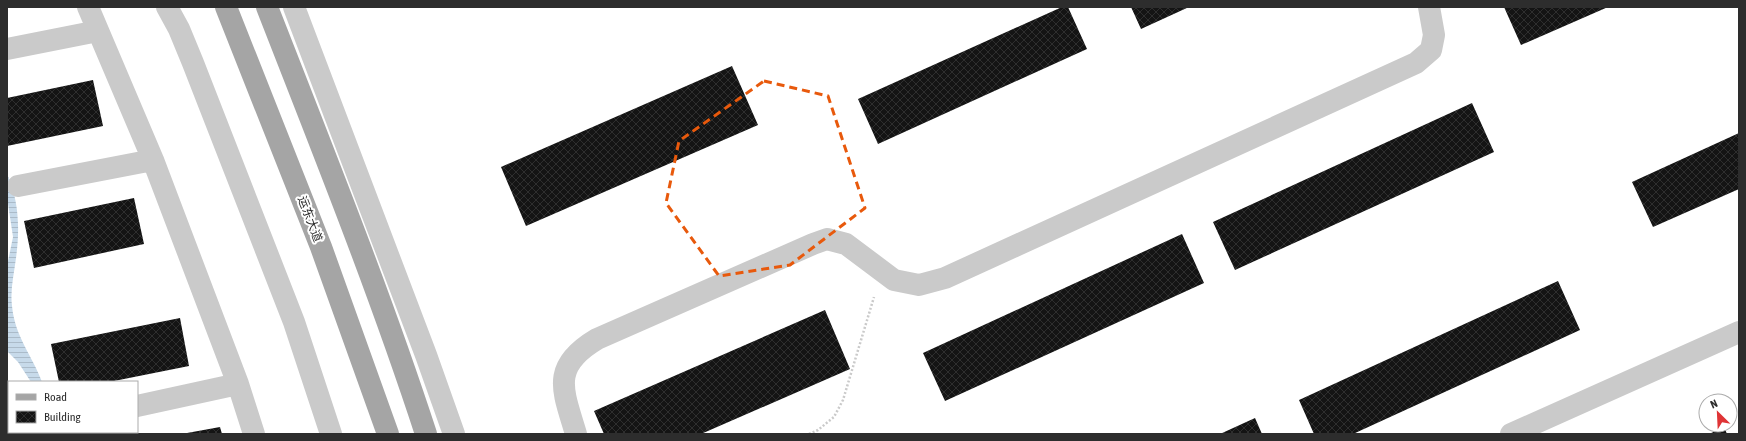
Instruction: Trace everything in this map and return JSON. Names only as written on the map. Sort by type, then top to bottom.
[{"type":"main road","name":"运东大道","points":[[226,7],[321,247],[388,434]]},
{"type":"main road","points":[[267,7],[349,216],[404,368],[426,434]]},
{"type":"lane","points":[[88,7],[154,160],[238,384],[254,434]]},
{"type":"lane","points":[[167,7],[179,29],[194,63],[294,322],[331,434]]},
{"type":"lane","points":[[294,7],[426,355],[454,434]]},
{"type":"lane","points":[[576,434],[567,401],[563,376],[572,358],[583,348],[597,339],[827,239],[846,244],[894,280],[919,286],[945,278],[1416,63],[1431,50],[1434,35],[1429,7]]},
{"type":"lane","points":[[7,49],[98,31]]},
{"type":"lane","points":[[18,186],[154,160]]},
{"type":"lane","points":[[1511,434],[1739,332]]},
{"type":"lane","points":[[138,406],[238,384]]},
{"type":"path","points":[[809,434],[818,430],[834,417],[843,400],[881,271]]},
{"type":"highlighted area","points":[[764,81],[828,96],[865,208],[790,265],[719,276],[666,203],[679,141]]},
{"type":"water","points":[[7,174],[14,194],[18,215],[18,236],[12,282],[12,306],[20,337],[42,381],[30,381],[18,362],[7,351],[7,266],[13,237],[7,197]]},
{"type":"building","points":[[1062,7],[1068,7],[1087,49],[878,144],[858,99]]},
{"type":"building","points":[[1131,7],[1189,7],[1141,29]]},
{"type":"building","points":[[1504,7],[1608,7],[1521,45]]},
{"type":"building","points":[[732,66],[758,125],[526,226],[501,167]]},
{"type":"building","points":[[93,80],[103,126],[7,146],[7,98]]},
{"type":"building","points":[[1472,103],[1494,152],[1235,270],[1213,222]]},
{"type":"building","points":[[1739,133],[1739,189],[1653,227],[1632,182]]},
{"type":"building","points":[[134,198],[144,244],[34,268],[24,221]]},
{"type":"building","points":[[1182,234],[1204,283],[945,401],[923,353]]},
{"type":"building","points":[[1558,281],[1580,330],[1353,434],[1314,434],[1299,400]]},
{"type":"building","points":[[825,310],[850,369],[701,434],[604,434],[594,411]]},
{"type":"building","points":[[180,318],[189,366],[114,381],[59,381],[51,344]]},
{"type":"building","points":[[1255,418],[1262,434],[1220,434]]},
{"type":"building","points":[[220,427],[222,434],[187,433]]},
{"type":"building","points":[[1727,433],[1727,434],[1709,434]]}]
